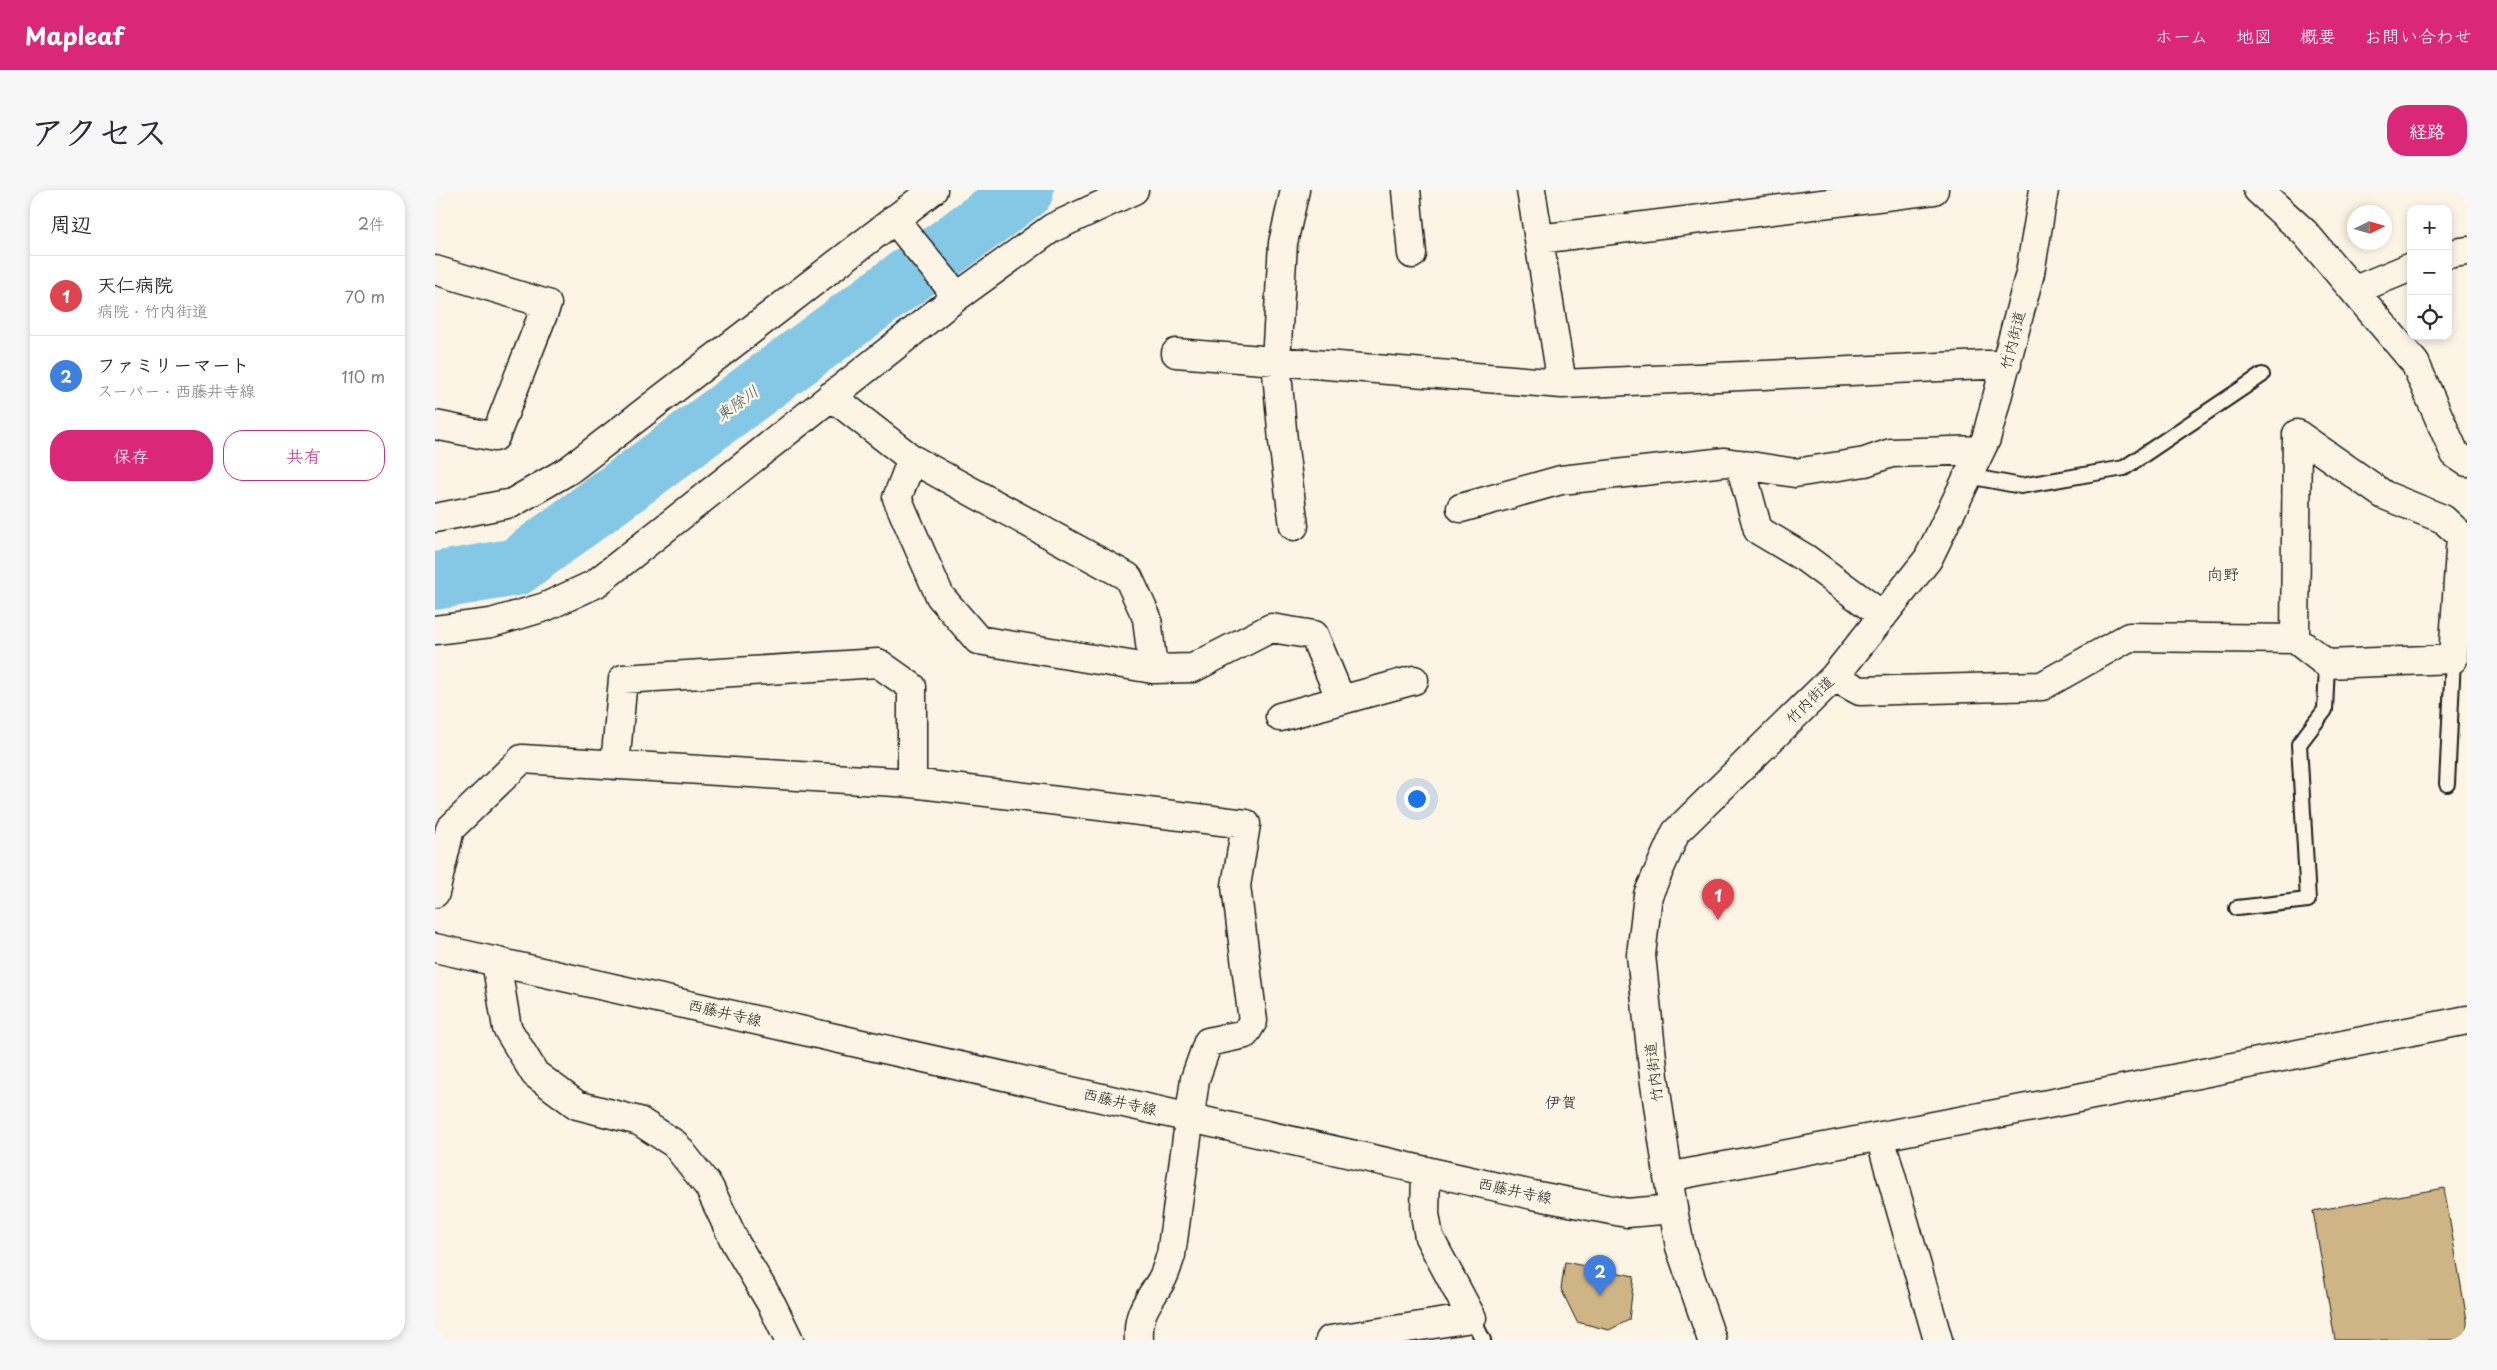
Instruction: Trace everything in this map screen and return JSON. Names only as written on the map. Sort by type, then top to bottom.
[{"type":"street","points":[[435,518],[451,517],[512,503],[569,470],[899,225],[933,190]]},
{"type":"street","points":[[435,630],[500,620],[545,607],[595,584],[831,396],[951,292],[1052,228],[1134,190]]},
{"type":"street","points":[[1294,526],[1283,441],[1276,362],[1283,243],[1295,190]]},
{"type":"street","points":[[1406,190],[1412,254]]},
{"type":"street","points":[[1531,190],[1562,384]]},
{"type":"street","points":[[1539,239],[1934,190]]},
{"type":"street","name":"竹内街道","points":[[1673,1209],[1653,1078],[1641,956],[1648,895],[1675,832],[1834,677],[1928,559],[1986,439],[2030,273],[2044,190]]},
{"type":"street","points":[[2258,190],[2305,233],[2415,363],[2455,454],[2467,462]]},
{"type":"street","points":[[899,225],[951,292]]},
{"type":"street","points":[[2452,254],[2467,252]]},
{"type":"street","points":[[2355,290],[2407,269]]},
{"type":"street","points":[[435,270],[547,304],[495,436],[435,425]]},
{"type":"street","points":[[1176,352],[1276,362],[1562,384],[2007,364]]},
{"type":"street","points":[[831,396],[912,459],[1128,578],[1147,618],[1153,668]]},
{"type":"street","points":[[1834,677],[1860,691],[2042,686],[2129,637],[2295,639],[2327,664],[2453,659],[2464,538],[2443,519],[2384,495],[2297,434],[2295,639]]},
{"type":"street","points":[[1461,508],[1561,480],[1725,462],[1795,473],[1865,462],[1891,453],[1980,450]]},
{"type":"street","points":[[912,459],[897,498],[940,596],[978,640],[1153,668],[1193,668],[1271,628],[1280,629],[1314,635],[1341,700]]},
{"type":"street","points":[[1740,464],[1758,530],[1805,558],[1883,616]]},
{"type":"street","points":[[615,764],[623,679],[878,663],[912,687],[912,783]]},
{"type":"street","points":[[1280,717],[1414,680]]},
{"type":"street","points":[[435,893],[450,829],[522,759],[912,783],[1246,824],[1236,886],[1253,1020],[1245,1034],[1209,1042],[1195,1079],[1171,1255],[1162,1280],[1146,1302],[1138,1326],[1139,1340]]},
{"type":"street","name":"西藤井寺線","points":[[435,948],[1426,1171],[1627,1213],[1673,1209]]},
{"type":"street","points":[[496,962],[507,1028],[535,1074],[577,1105],[639,1121],[675,1144],[709,1187],[736,1244],[772,1305],[789,1340]]},
{"type":"street","points":[[1668,1178],[2467,1020]]},
{"type":"street","points":[[1881,1137],[1938,1340]]},
{"type":"street","points":[[1330,1340],[1478,1329],[1429,1238],[1425,1214],[1426,1171]]},
{"type":"street","points":[[1673,1209],[1680,1247],[1712,1340]]},
{"type":"lane","points":[[1968,476],[2021,486],[2124,468],[2262,375]]},
{"type":"lane","points":[[2447,784],[2453,659]]},
{"type":"lane","points":[[2237,908],[2307,900],[2299,744],[2325,710],[2327,664]]},
{"type":"building","points":[[2444,1188],[2467,1320],[2467,1340],[2335,1340],[2313,1211]]},
{"type":"building","points":[[1565,1262],[1634,1276],[1629,1320],[1609,1330],[1577,1322],[1561,1289]]},
{"type":"waterway","name":"東除川","points":[[435,581],[516,567],[1025,190]]},
{"type":"place","name":"天仁病院","points":[[1718,920]]},
{"type":"place","name":"ファミリーマート","points":[[1600,1296]]},
{"type":"district","name":"向野","points":[[2223,574]]},
{"type":"district","name":"伊賀","points":[[1561,1102]]}]
